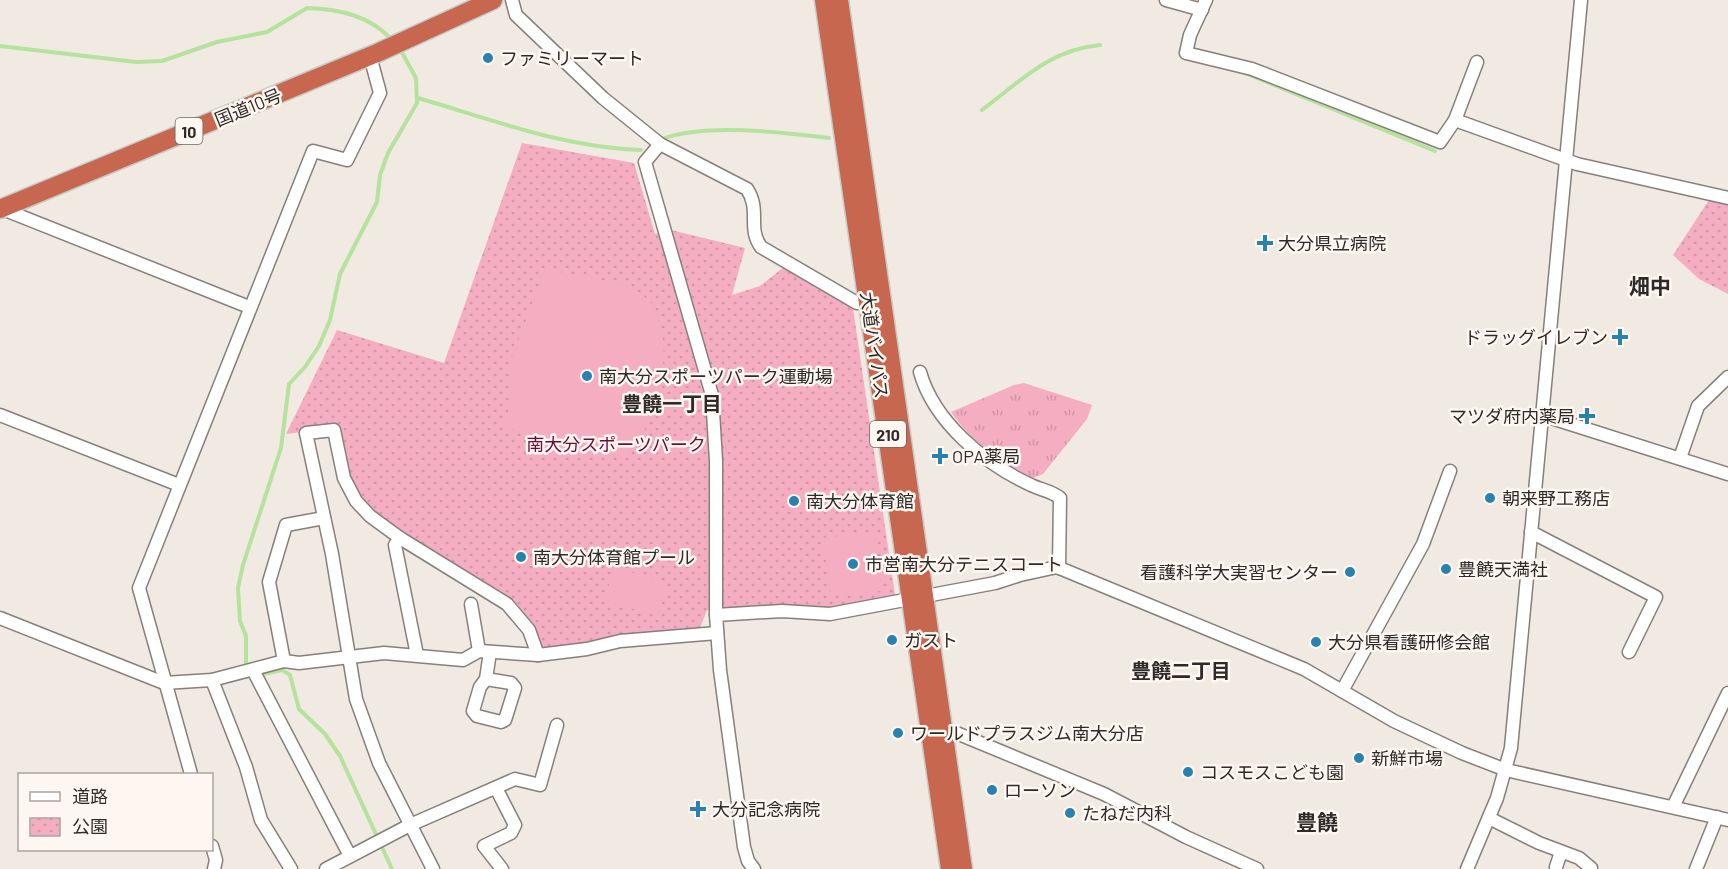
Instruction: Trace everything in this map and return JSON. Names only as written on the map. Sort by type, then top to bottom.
[{"type":"highway","name":"国道10号","points":[[1,208],[374,55],[493,0]]},
{"type":"highway","name":"大道バイパス","points":[[824,0],[868,302],[918,596]]},
{"type":"highway","name":"大道バイパス","points":[[839,0],[918,596],[938,734],[963,869]]},
{"type":"highway","name":"大道バイパス","points":[[938,734],[950,869]]},
{"type":"street","points":[[512,0],[516,15],[603,98],[660,144],[747,189],[755,200],[754,237],[760,247],[857,303],[868,302]]},
{"type":"street","points":[[1166,0],[1204,5],[1190,35],[1186,53],[1252,69],[1440,142],[1455,120],[1477,62]]},
{"type":"street","points":[[1470,868],[1506,770],[1511,748],[1581,0]]},
{"type":"street","points":[[191,773],[139,588],[313,151],[347,160],[372,115],[380,93],[374,55]]},
{"type":"street","points":[[1455,120],[1566,160],[1615,174],[1728,198]]},
{"type":"street","points":[[660,144],[645,162],[712,395],[716,461],[717,633],[744,847],[748,861],[754,869]]},
{"type":"street","points":[[1,208],[249,307]]},
{"type":"street","points":[[920,372],[928,393],[973,449],[1031,486],[1060,498],[1059,568]]},
{"type":"street","points":[[1680,458],[1698,406],[1728,377]]},
{"type":"street","points":[[0,415],[179,485]]},
{"type":"street","points":[[1542,415],[1728,474]]},
{"type":"street","points":[[433,869],[379,764],[361,717],[306,433],[334,430],[344,478],[356,501],[370,516],[400,538],[507,604],[529,630],[538,655]]},
{"type":"street","points":[[1342,691],[1423,544],[1450,471]]},
{"type":"street","points":[[285,661],[269,582],[285,525],[324,518]]},
{"type":"street","points":[[1531,532],[1656,597],[1629,652]]},
{"type":"street","points":[[400,538],[395,545],[417,655]]},
{"type":"street","points":[[716,615],[782,611],[830,614],[994,583],[1039,570],[1059,568],[1276,657],[1437,742],[1506,770],[1723,819],[1696,869]]},
{"type":"street","points":[[471,604],[485,652],[486,679]]},
{"type":"street","points":[[0,618],[164,683],[212,680],[285,661],[298,663],[384,653],[463,660],[485,652],[538,655],[587,649],[620,641],[717,633]]},
{"type":"street","points":[[253,670],[350,856]]},
{"type":"street","points":[[212,680],[246,767],[261,820],[291,869]]},
{"type":"street","points":[[1673,807],[1728,693]]},
{"type":"street","points":[[326,869],[411,825],[515,779],[540,785],[557,724]]},
{"type":"street","points":[[938,734],[954,732],[1104,794],[1186,837],[1257,869]]},
{"type":"street","points":[[496,788],[515,825],[511,833],[484,846],[502,869]]},
{"type":"street","points":[[1489,818],[1561,852],[1579,858],[1591,868]]},
{"type":"street","points":[[213,850],[216,860],[214,869]]},
{"type":"street","points":[[1556,867],[1561,852]]},
{"type":"green space","name":"南大分スポーツパーク","points":[[522,143],[634,163],[655,234],[671,230],[745,248],[732,295],[760,286],[784,267],[853,308],[895,595],[830,609],[782,605],[707,610],[700,628],[615,636],[579,645],[543,649],[534,628],[372,513],[352,484],[344,463],[336,428],[286,434],[337,330],[444,363]]},
{"type":"green space","points":[[1709,200],[1728,203],[1728,294],[1699,279],[1673,255]]},
{"type":"green space","name":"南大分スポーツパーク運動場","points":[[545,269],[631,286],[654,305],[664,344],[662,392],[642,436],[625,456],[587,457],[505,427],[509,406],[511,360]]},
{"type":"green space","points":[[1024,383],[1092,405],[1087,419],[1043,474],[1033,478],[987,450],[968,433],[951,412],[1014,385]]},
{"type":"green space","name":"市営南大分テニスコート","points":[[874,532],[882,591],[831,595],[822,538]]},
{"type":"green space","points":[[614,567],[668,583],[658,616],[604,601]]},
{"type":"waterway","points":[[0,46],[136,62],[162,61],[217,42],[267,32],[307,8],[354,15],[375,25],[393,41]]},
{"type":"waterway","points":[[982,110],[1023,78],[1051,60],[1082,48],[1100,45]]},
{"type":"waterway","points":[[246,667],[246,636],[240,621],[238,588],[243,565],[281,448],[289,384],[305,367],[319,346],[330,320],[340,274],[377,202],[380,175],[388,153],[417,103],[416,78],[400,49]]},
{"type":"waterway","points":[[1245,73],[1435,151]]},
{"type":"waterway","points":[[418,98],[556,138],[584,144],[641,150]]},
{"type":"waterway","points":[[662,139],[680,134],[721,130],[767,131],[829,138]]},
{"type":"waterway","points":[[258,672],[263,674],[282,670],[290,675],[299,709],[325,734],[340,756],[392,869]]},
{"type":"place","name":"ファミリーマート","points":[[488,58]]},
{"type":"place","name":"大分県立病院","points":[[1265,243]]},
{"type":"place","name":"ドラッグイレブン","points":[[1620,337]]},
{"type":"place","name":"南大分スポーツパーク運動場","points":[[587,376]]},
{"type":"place","name":"マツダ府内薬局","points":[[1587,416]]},
{"type":"place","name":"OPA薬局","points":[[940,456]]},
{"type":"place","name":"朝来野工務店","points":[[1490,498]]},
{"type":"place","name":"南大分体育館","points":[[794,501]]},
{"type":"place","name":"南大分体育館プール","points":[[521,557]]},
{"type":"place","name":"市営南大分テニスコート","points":[[853,564]]},
{"type":"place","name":"豊饒天満社","points":[[1446,569]]},
{"type":"place","name":"看護科学大実習センター","points":[[1350,572]]},
{"type":"place","name":"ガスト","points":[[892,640]]},
{"type":"place","name":"大分県看護研修会館","points":[[1316,642]]},
{"type":"place","name":"ワールドプラスジム南大分店","points":[[898,733]]},
{"type":"place","name":"新鮮市場","points":[[1359,758]]},
{"type":"place","name":"コスモスこども園","points":[[1188,772]]},
{"type":"place","name":"ローソン","points":[[992,790]]},
{"type":"place","name":"大分記念病院","points":[[698,809]]},
{"type":"place","name":"たねだ内科","points":[[1070,813]]},
{"type":"district","name":"畑中","points":[[1650,285]]},
{"type":"district","name":"豊饒一丁目","points":[[672,403]]},
{"type":"district","name":"豊饒二丁目","points":[[1181,670]]},
{"type":"district","name":"豊饒","points":[[1317,821]]}]
